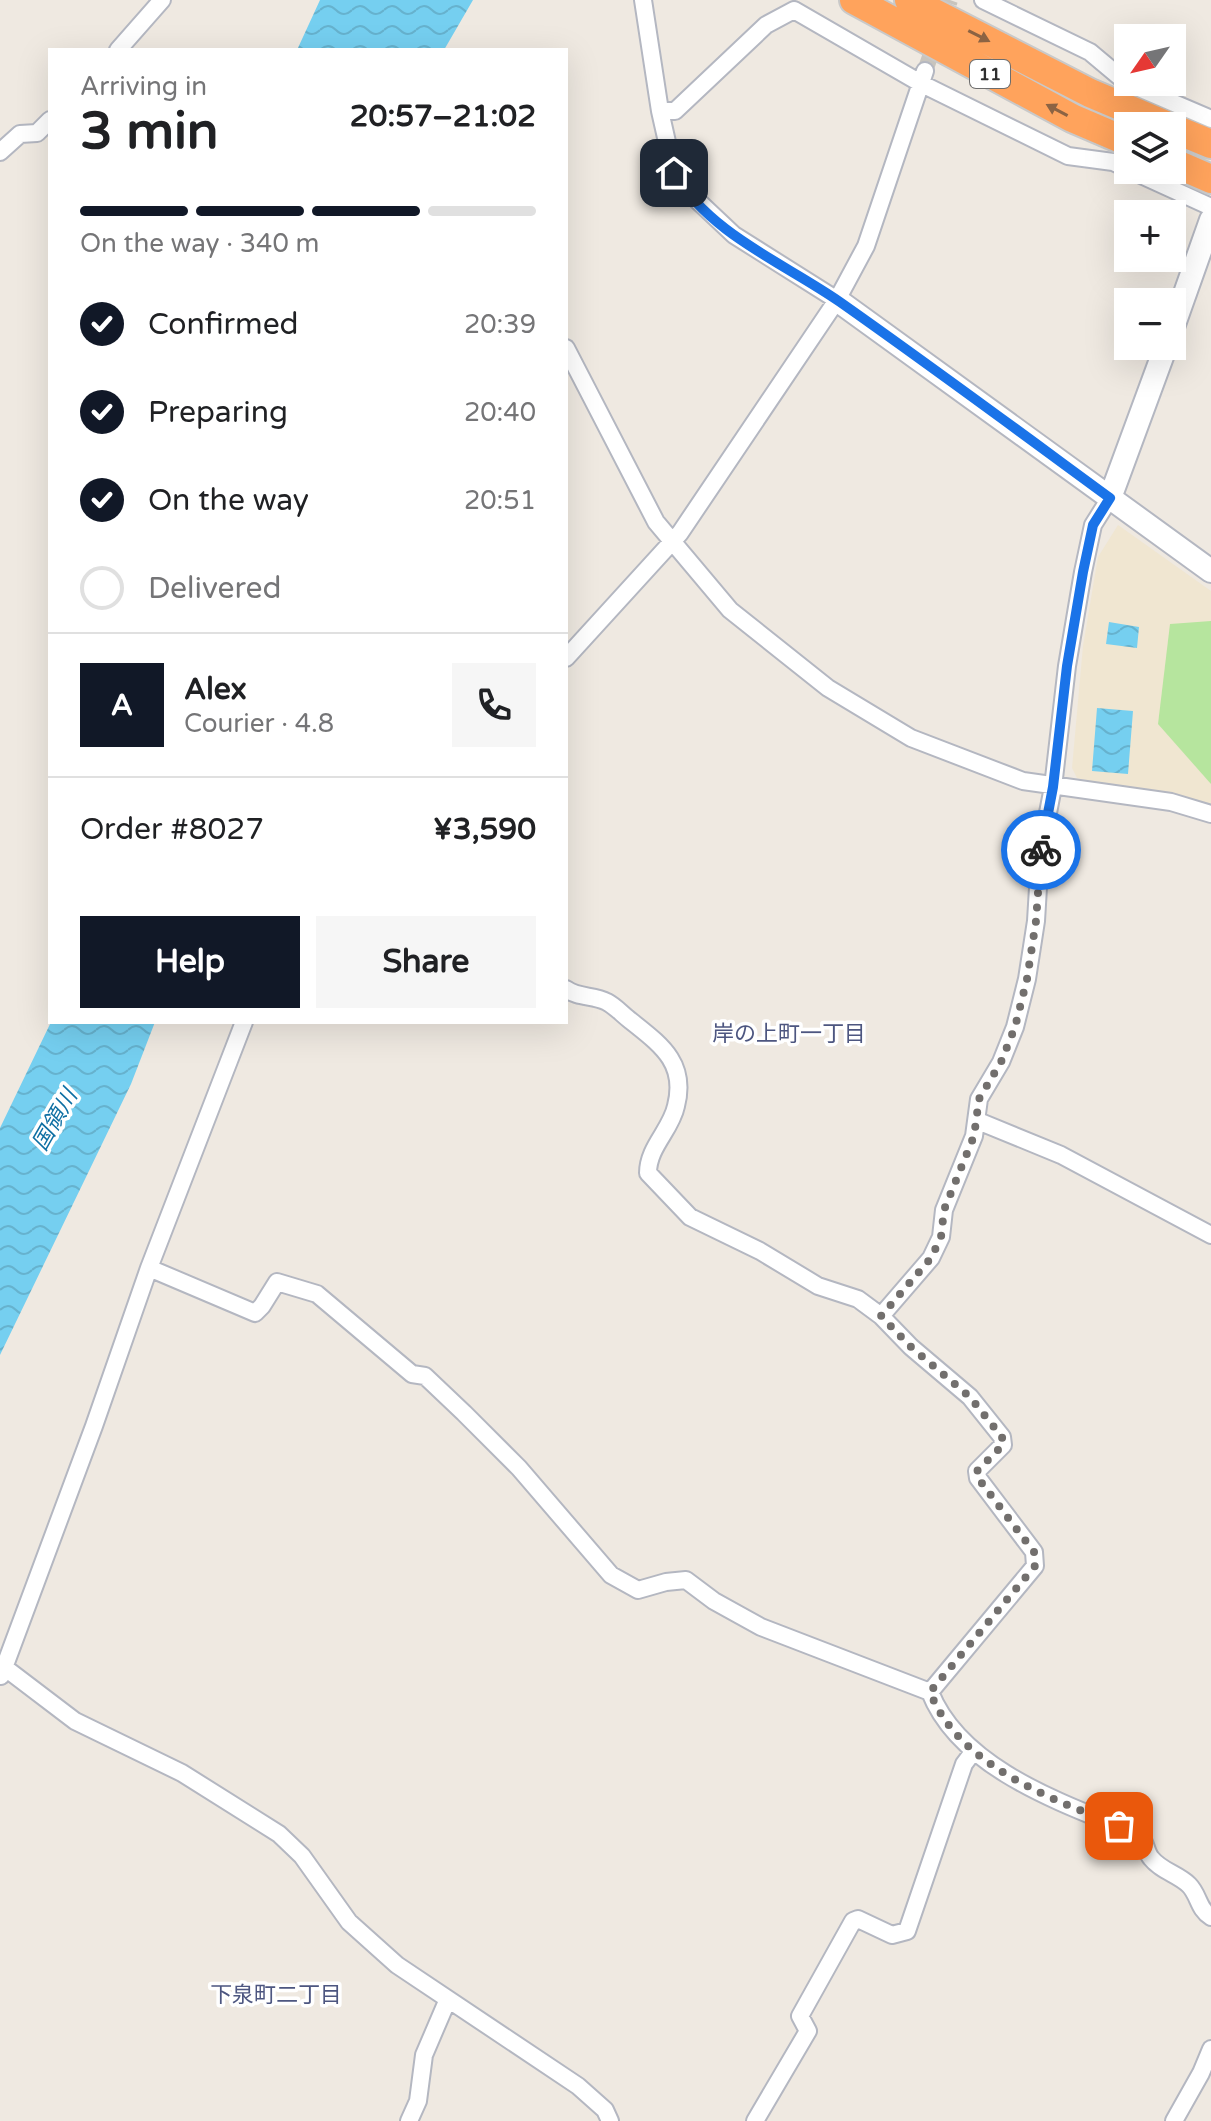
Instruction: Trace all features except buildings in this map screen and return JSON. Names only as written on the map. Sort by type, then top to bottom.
[{"type":"highway","name":"11","points":[[854,0],[1072,118],[1114,136]]},
{"type":"highway","name":"11","points":[[909,0],[1090,93],[1135,112]]},
{"type":"highway","name":"11","points":[[1186,134],[1211,144]]},
{"type":"highway","points":[[1186,168],[1211,179]]},
{"type":"main road","points":[[1186,291],[1211,220]]},
{"type":"main road","points":[[837,300],[1211,571]]},
{"type":"main road","points":[[1110,498],[1161,360]]},
{"type":"street","points":[[120,48],[162,0]]},
{"type":"street","points":[[643,0],[660,111],[674,173],[693,199],[734,235],[837,300]]},
{"type":"street","points":[[983,0],[1090,52],[1127,83],[1211,119]]},
{"type":"street","points":[[660,111],[675,111],[766,25],[794,10],[1068,156],[1114,162]]},
{"type":"street","points":[[568,656],[672,542],[837,300],[866,246],[924,78]]},
{"type":"street","points":[[0,152],[20,134],[37,133],[48,122]]},
{"type":"street","points":[[1160,184],[1211,207]]},
{"type":"street","points":[[568,352],[656,522],[730,610],[828,688],[911,738],[1023,781],[1171,802],[1211,814]]},
{"type":"street","points":[[881,1316],[931,1258],[941,1237],[944,1210],[974,1136],[979,1099],[1001,1062],[1015,1027],[1027,979],[1036,921],[1040,854],[1053,787],[1067,666],[1083,572],[1093,525],[1110,498]]},
{"type":"street","points":[[568,990],[606,1001],[673,1059],[680,1085],[676,1110],[648,1160],[648,1173],[668,1195],[690,1217],[760,1251],[818,1286],[858,1299],[970,1397],[1002,1437],[1003,1445],[977,1471],[978,1478],[1034,1552],[1035,1566],[930,1692]]},
{"type":"street","points":[[243,1024],[149,1268],[2,1672],[75,1721],[182,1773],[279,1834],[302,1856],[349,1922],[397,1965],[578,2086],[605,2110],[610,2121]]},
{"type":"street","points":[[978,1121],[1061,1155],[1211,1235]]},
{"type":"street","points":[[149,1268],[255,1313],[277,1282],[317,1294],[412,1374],[425,1376],[464,1413],[519,1468],[611,1575],[638,1590],[686,1580],[714,1601],[761,1627],[930,1692],[938,1712],[973,1752],[1034,1790],[1140,1835],[1148,1855],[1160,1867],[1190,1885],[1204,1913],[1211,1917]]},
{"type":"street","points":[[755,2121],[808,2031],[800,2016],[853,1921],[858,1919],[892,1935],[907,1931],[964,1764],[973,1752]]},
{"type":"street","points":[[409,2121],[418,2101],[424,2055],[448,1999]]},
{"type":"street","points":[[1174,2121],[1211,2049]]},
{"type":"shaded area","points":[[1118,525],[1211,591],[1211,808],[1077,778],[1072,768],[1083,646],[1098,557]]},
{"type":"green space","points":[[1211,621],[1211,784],[1158,724],[1170,624]]},
{"type":"water","points":[[320,0],[473,0],[445,48],[298,48]]},
{"type":"water","points":[[1109,622],[1139,627],[1137,648],[1106,644]]},
{"type":"water","points":[[1097,708],[1133,711],[1128,774],[1092,771]]},
{"type":"water","name":"国領川","points":[[50,1024],[154,1024],[131,1084],[0,1355],[0,1128]]},
{"type":"tunnel","points":[[925,71],[950,0]]},
{"type":"way so far","points":[[1041,850],[1036,921],[1027,979],[1015,1027],[1001,1062],[979,1099],[974,1136],[944,1210],[941,1237],[931,1258],[881,1316],[911,1347],[970,1397],[1002,1437],[1003,1445],[977,1471],[978,1478],[1034,1552],[1035,1566],[930,1692],[938,1712],[973,1752],[1034,1790],[1119,1826]]},
{"type":"district","name":"岸の上町一丁目","points":[[789,1034]]},
{"type":"district","name":"下泉町二丁目","points":[[276,1995]]},
{"type":"route","points":[[674,173],[693,199],[734,235],[837,300],[1110,498],[1093,525],[1083,572],[1067,666],[1053,787],[1041,850]]}]
